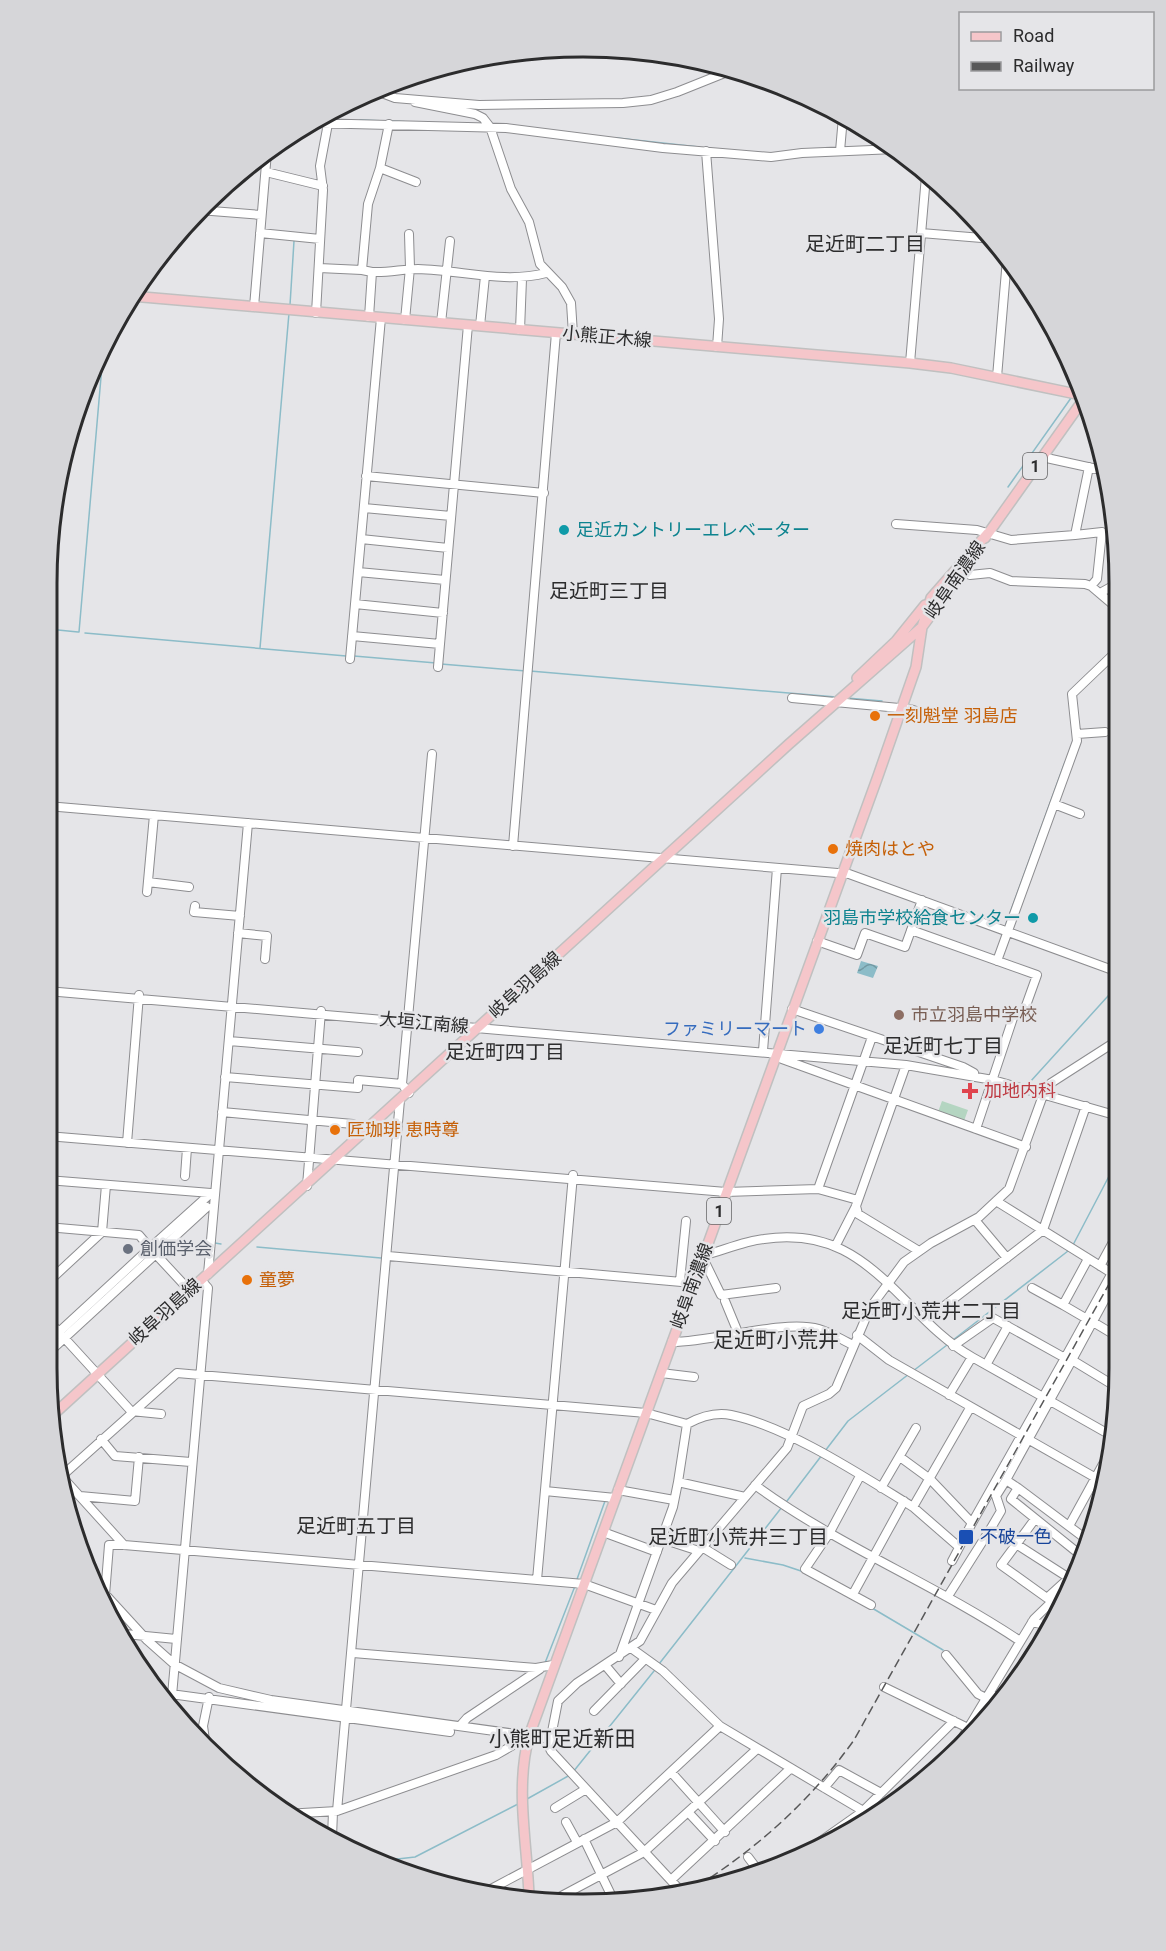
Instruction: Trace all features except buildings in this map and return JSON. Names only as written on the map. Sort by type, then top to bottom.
[{"type":"main road","name":"小熊正木線","points":[[142,297],[910,363],[951,368],[1073,393]]},
{"type":"main road","name":"岐阜南濃線","points":[[922,627],[1078,407]]},
{"type":"main road","name":"岐阜南濃線","points":[[528,1870],[521,1772],[549,1666],[584,1584],[902,708],[916,667],[922,627],[931,598],[988,533]]},
{"type":"main road","name":"岐阜羽島線","points":[[836,702],[843,691],[896,641],[931,598]]},
{"type":"main road","name":"岐阜羽島線","points":[[59,1409],[307,1186],[836,702],[893,655],[922,627]]},
{"type":"main road","name":"1","points":[[528,1870],[529,1891]]},
{"type":"street","points":[[387,95],[395,98],[479,105],[623,103],[651,100],[719,75]]},
{"type":"street","points":[[413,98],[417,102],[475,114],[483,118],[490,127],[511,189],[529,222],[536,254],[546,273],[562,287],[571,303],[573,334]]},
{"type":"street","points":[[334,119],[390,124],[490,127],[771,157],[878,148]]},
{"type":"street","points":[[316,313],[323,186],[320,166],[328,123]]},
{"type":"street","points":[[362,270],[368,204],[380,168],[390,124]]},
{"type":"street","points":[[840,151],[842,125]]},
{"type":"street","points":[[706,151],[719,319],[717,347]]},
{"type":"street","points":[[254,307],[266,164]]},
{"type":"street","points":[[380,168],[416,183]]},
{"type":"street","points":[[266,172],[323,186]]},
{"type":"street","points":[[910,363],[925,184]]},
{"type":"street","points":[[211,211],[261,215]]},
{"type":"street","points":[[260,233],[320,239]]},
{"type":"street","points":[[921,233],[979,238]]},
{"type":"street","points":[[405,320],[409,234]]},
{"type":"street","points":[[441,323],[450,241]]},
{"type":"street","points":[[319,268],[372,272],[446,272],[522,279],[546,273]]},
{"type":"street","points":[[997,377],[1006,271]]},
{"type":"street","points":[[369,317],[372,272]]},
{"type":"street","points":[[480,326],[485,276]]},
{"type":"street","points":[[520,330],[522,279]]},
{"type":"street","points":[[350,659],[381,318]]},
{"type":"street","points":[[438,667],[468,325]]},
{"type":"street","points":[[513,846],[556,333]]},
{"type":"street","points":[[1042,457],[1096,469]]},
{"type":"street","points":[[1075,535],[1089,467]]},
{"type":"street","points":[[366,476],[544,493]]},
{"type":"street","points":[[364,508],[451,516]]},
{"type":"street","points":[[896,524],[988,533],[1011,540],[1102,532],[1097,579],[1091,586]]},
{"type":"street","points":[[361,539],[448,548]]},
{"type":"street","points":[[358,572],[445,580]]},
{"type":"street","points":[[963,572],[970,575],[990,573],[1011,581],[1074,583],[1091,586],[1109,601]]},
{"type":"street","points":[[1100,593],[1109,588]]},
{"type":"street","points":[[355,604],[443,613]]},
{"type":"street","points":[[352,636],[440,644]]},
{"type":"street","points":[[997,961],[1077,741],[1072,694],[1109,659]]},
{"type":"street","points":[[792,698],[902,708],[941,719]]},
{"type":"street","points":[[1077,734],[1105,732]]},
{"type":"street","points":[[409,1093],[402,1084],[432,754]]},
{"type":"street","points":[[1054,804],[1080,814]]},
{"type":"street","points":[[57,807],[849,874],[1109,969]]},
{"type":"street","points":[[147,892],[154,815]]},
{"type":"street","points":[[172,1695],[208,1288],[205,1277],[219,1150],[248,823]]},
{"type":"street","points":[[763,1051],[777,868]]},
{"type":"street","points":[[148,882],[189,887]]},
{"type":"street","points":[[817,941],[857,955],[865,933],[905,947],[922,900]]},
{"type":"street","points":[[195,906],[194,912],[240,916]]},
{"type":"street","points":[[911,930],[1037,975],[1023,1014],[1015,1012],[976,1129]]},
{"type":"street","points":[[238,933],[267,936],[265,959]]},
{"type":"street","name":"大垣江南線","points":[[57,992],[138,996],[408,1019],[478,1028],[584,1035],[906,1065],[981,1077],[1109,1113]]},
{"type":"street","points":[[128,1143],[138,996]]},
{"type":"street","points":[[792,1009],[963,1067],[981,1077]]},
{"type":"street","points":[[307,1186],[320,1012]]},
{"type":"street","points":[[818,1189],[872,1037]]},
{"type":"street","points":[[228,1041],[358,1052]]},
{"type":"street","points":[[676,1885],[551,1751],[549,1747],[558,1701],[577,1683],[619,1657],[644,1635],[672,1583],[787,1448],[803,1406],[829,1394],[836,1388],[870,1308],[890,1284],[904,1262],[919,1251],[975,1220],[1009,1189],[1044,1093],[1058,1076],[1109,1045]]},
{"type":"street","points":[[778,1052],[782,1059],[1026,1147]]},
{"type":"street","points":[[836,1245],[857,1203],[906,1065]]},
{"type":"street","points":[[225,1077],[358,1089],[358,1080],[402,1084]]},
{"type":"street","points":[[333,1831],[353,1653],[397,1163],[400,1100]]},
{"type":"street","points":[[926,1320],[1042,1230],[1086,1106]]},
{"type":"street","points":[[222,1112],[353,1124]]},
{"type":"street","points":[[57,1137],[397,1163],[726,1192],[818,1189],[857,1203]]},
{"type":"street","points":[[185,1176],[187,1148]]},
{"type":"street","points":[[537,1580],[572,1178]]},
{"type":"street","points":[[57,1181],[213,1191]]},
{"type":"street","points":[[57,1275],[102,1232],[105,1185]]},
{"type":"street","points":[[57,1341],[213,1191]]},
{"type":"street","points":[[996,1201],[1109,1271]]},
{"type":"street","points":[[857,1203],[858,1214],[919,1251]]},
{"type":"street","points":[[153,1251],[207,1207]]},
{"type":"street","points":[[975,1220],[1007,1258]]},
{"type":"street","points":[[680,1281],[686,1221]]},
{"type":"street","points":[[57,1228],[139,1235],[189,1290]]},
{"type":"street","points":[[776,1288],[721,1295],[702,1256],[763,1239],[806,1238],[836,1245],[868,1263],[953,1346],[1042,1397]]},
{"type":"street","points":[[1100,1266],[1109,1250]]},
{"type":"street","points":[[388,1256],[693,1282]]},
{"type":"street","points":[[1062,1305],[1088,1259]]},
{"type":"street","points":[[952,1561],[1109,1287]]},
{"type":"street","points":[[1032,1288],[1109,1332]]},
{"type":"street","points":[[725,1301],[739,1335]]},
{"type":"street","points":[[953,1346],[993,1318],[1109,1382]]},
{"type":"street","points":[[986,1365],[1008,1326]]},
{"type":"street","points":[[672,1342],[697,1342],[788,1327],[819,1329],[853,1345]]},
{"type":"street","points":[[57,1330],[131,1411],[161,1414]]},
{"type":"street","points":[[57,1338],[62,1335]]},
{"type":"street","points":[[857,1335],[889,1360],[1097,1479]]},
{"type":"street","points":[[949,1395],[972,1356]]},
{"type":"street","points":[[948,1596],[1001,1511],[996,1496],[1006,1480],[1042,1397],[1069,1359]]},
{"type":"street","points":[[67,1471],[131,1411],[177,1372],[646,1413],[687,1424],[702,1416],[730,1414],[791,1436],[904,1501],[914,1507],[959,1547]]},
{"type":"street","points":[[661,1373],[694,1377]]},
{"type":"street","points":[[1052,1402],[1105,1432]]},
{"type":"street","points":[[914,1507],[970,1408]]},
{"type":"street","points":[[619,1657],[674,1500],[687,1424]]},
{"type":"street","points":[[881,1488],[916,1428]]},
{"type":"street","points":[[101,1439],[115,1456],[192,1462]]},
{"type":"street","points":[[900,1457],[930,1479],[972,1523]]},
{"type":"street","points":[[80,1496],[135,1501],[139,1458]]},
{"type":"street","points":[[860,1476],[830,1532],[805,1569],[871,1605]]},
{"type":"street","points":[[1006,1480],[1081,1535]]},
{"type":"street","points":[[678,1482],[746,1497]]},
{"type":"street","points":[[755,1485],[780,1503],[948,1596],[1020,1641]]},
{"type":"street","points":[[1069,1526],[1096,1485]]},
{"type":"street","points":[[71,1486],[124,1545]]},
{"type":"street","points":[[1018,1488],[1011,1499],[1076,1551]]},
{"type":"street","points":[[545,1491],[617,1494],[674,1500]]},
{"type":"street","points":[[853,1594],[904,1501]]},
{"type":"street","points":[[1035,1519],[1001,1564],[1047,1598],[1062,1584]]},
{"type":"street","points":[[991,1528],[1066,1576]]},
{"type":"street","points":[[603,1532],[657,1552]]},
{"type":"street","points":[[662,1539],[700,1549],[731,1565]]},
{"type":"street","points":[[106,1590],[109,1545],[124,1545],[584,1584],[656,1610]]},
{"type":"street","points":[[973,1720],[1032,1622],[1057,1597]]},
{"type":"street","points":[[113,1604],[174,1664],[201,1680],[243,1695],[450,1732]]},
{"type":"street","points":[[1032,1622],[1042,1624]]},
{"type":"street","points":[[129,1634],[176,1639]]},
{"type":"street","points":[[631,1648],[663,1671],[720,1726],[866,1811]]},
{"type":"street","points":[[353,1653],[536,1668],[549,1666]]},
{"type":"street","points":[[946,1655],[978,1694],[992,1698]]},
{"type":"street","points":[[594,1711],[645,1659]]},
{"type":"street","points":[[605,1665],[621,1684]]},
{"type":"street","points":[[460,1726],[467,1718],[549,1666]]},
{"type":"street","points":[[884,1687],[954,1721],[964,1730]]},
{"type":"street","points":[[169,1691],[209,1699],[460,1726],[552,1739]]},
{"type":"street","points":[[204,1733],[203,1726],[209,1699]]},
{"type":"street","points":[[870,1809],[881,1793],[954,1721]]},
{"type":"street","points":[[496,1886],[617,1822],[720,1726]]},
{"type":"street","points":[[303,1813],[335,1811],[496,1755],[529,1736]]},
{"type":"street","points":[[567,1894],[644,1852],[757,1749]]},
{"type":"street","points":[[671,1880],[791,1768]]},
{"type":"street","points":[[824,1788],[839,1770],[881,1793]]},
{"type":"street","points":[[671,1772],[725,1832]]},
{"type":"street","points":[[555,1808],[586,1789]]},
{"type":"street","points":[[688,1812],[715,1841]]},
{"type":"street","points":[[566,1821],[580,1840],[610,1893]]},
{"type":"street","points":[[748,1857],[754,1865]]},
{"type":"green space","points":[[942,1101],[968,1110],[964,1121],[938,1112]]},
{"type":"water","points":[[861,961],[878,966],[873,978],[857,973]]},
{"type":"waterway","points":[[360,120],[439,123]]},
{"type":"waterway","points":[[617,138],[699,147]]},
{"type":"waterway","points":[[290,305],[294,241]]},
{"type":"waterway","points":[[260,648],[289,313]]},
{"type":"waterway","points":[[79,632],[101,372]]},
{"type":"waterway","points":[[1008,487],[1071,398],[1068,397]]},
{"type":"waterway","points":[[57,630],[78,632]]},
{"type":"waterway","points":[[85,633],[346,656]]},
{"type":"waterway","points":[[354,656],[436,663]]},
{"type":"waterway","points":[[441,664],[526,671]]},
{"type":"waterway","points":[[530,671],[836,697]]},
{"type":"waterway","points":[[847,698],[882,701]]},
{"type":"waterway","points":[[1005,927],[1065,762]]},
{"type":"waterway","points":[[1030,1082],[1109,995]]},
{"type":"waterway","points":[[1073,1245],[1109,1176]]},
{"type":"waterway","points":[[155,1248],[176,1229]]},
{"type":"waterway","points":[[215,1243],[221,1244]]},
{"type":"waterway","points":[[257,1247],[381,1258]]},
{"type":"waterway","points":[[953,1340],[1068,1251]]},
{"type":"waterway","points":[[63,1334],[150,1254]]},
{"type":"waterway","points":[[913,1371],[947,1345]]},
{"type":"waterway","points":[[825,1451],[848,1421],[909,1374]]},
{"type":"waterway","points":[[787,1501],[822,1455]]},
{"type":"waterway","points":[[576,1582],[605,1501]]},
{"type":"waterway","points":[[659,1664],[782,1507]]},
{"type":"waterway","points":[[745,1558],[783,1565],[804,1572]]},
{"type":"waterway","points":[[545,1663],[575,1586]]},
{"type":"waterway","points":[[872,1608],[943,1650]]},
{"type":"waterway","points":[[951,1656],[958,1663]]},
{"type":"waterway","points":[[573,1772],[654,1671]]},
{"type":"waterway","points":[[527,1799],[570,1775]]},
{"type":"waterway","points":[[396,1859],[415,1857],[520,1803]]},
{"type":"railway","points":[[708,1879],[764,1838],[803,1802],[854,1740],[1109,1284]]},
{"type":"place","name":"足近カントリーエレベーター","points":[[564,530]]},
{"type":"place","name":"一刻魁堂 羽島店","points":[[875,716]]},
{"type":"place","name":"焼肉はとや","points":[[833,849]]},
{"type":"place","name":"羽島市学校給食センター","points":[[1033,918]]},
{"type":"place","name":"市立羽島中学校","points":[[899,1015]]},
{"type":"place","name":"ファミリーマート","points":[[819,1029]]},
{"type":"place","name":"加地内科","points":[[970,1091]]},
{"type":"place","name":"匠珈琲 恵時尊","points":[[335,1130]]},
{"type":"place","name":"創価学会","points":[[128,1249]]},
{"type":"place","name":"童夢","points":[[247,1280]]},
{"type":"place","name":"不破一色","points":[[966,1537]]},
{"type":"district","name":"足近町二丁目","points":[[865,244]]},
{"type":"district","name":"足近町三丁目","points":[[609,591]]},
{"type":"district","name":"足近町七丁目","points":[[943,1046]]},
{"type":"district","name":"足近町四丁目","points":[[505,1052]]},
{"type":"district","name":"足近町小荒井二丁目","points":[[931,1311]]},
{"type":"district","name":"足近町小荒井","points":[[776,1340]]},
{"type":"district","name":"足近町五丁目","points":[[356,1526]]},
{"type":"district","name":"足近町小荒井三丁目","points":[[738,1537]]},
{"type":"district","name":"小熊町足近新田","points":[[562,1739]]}]
